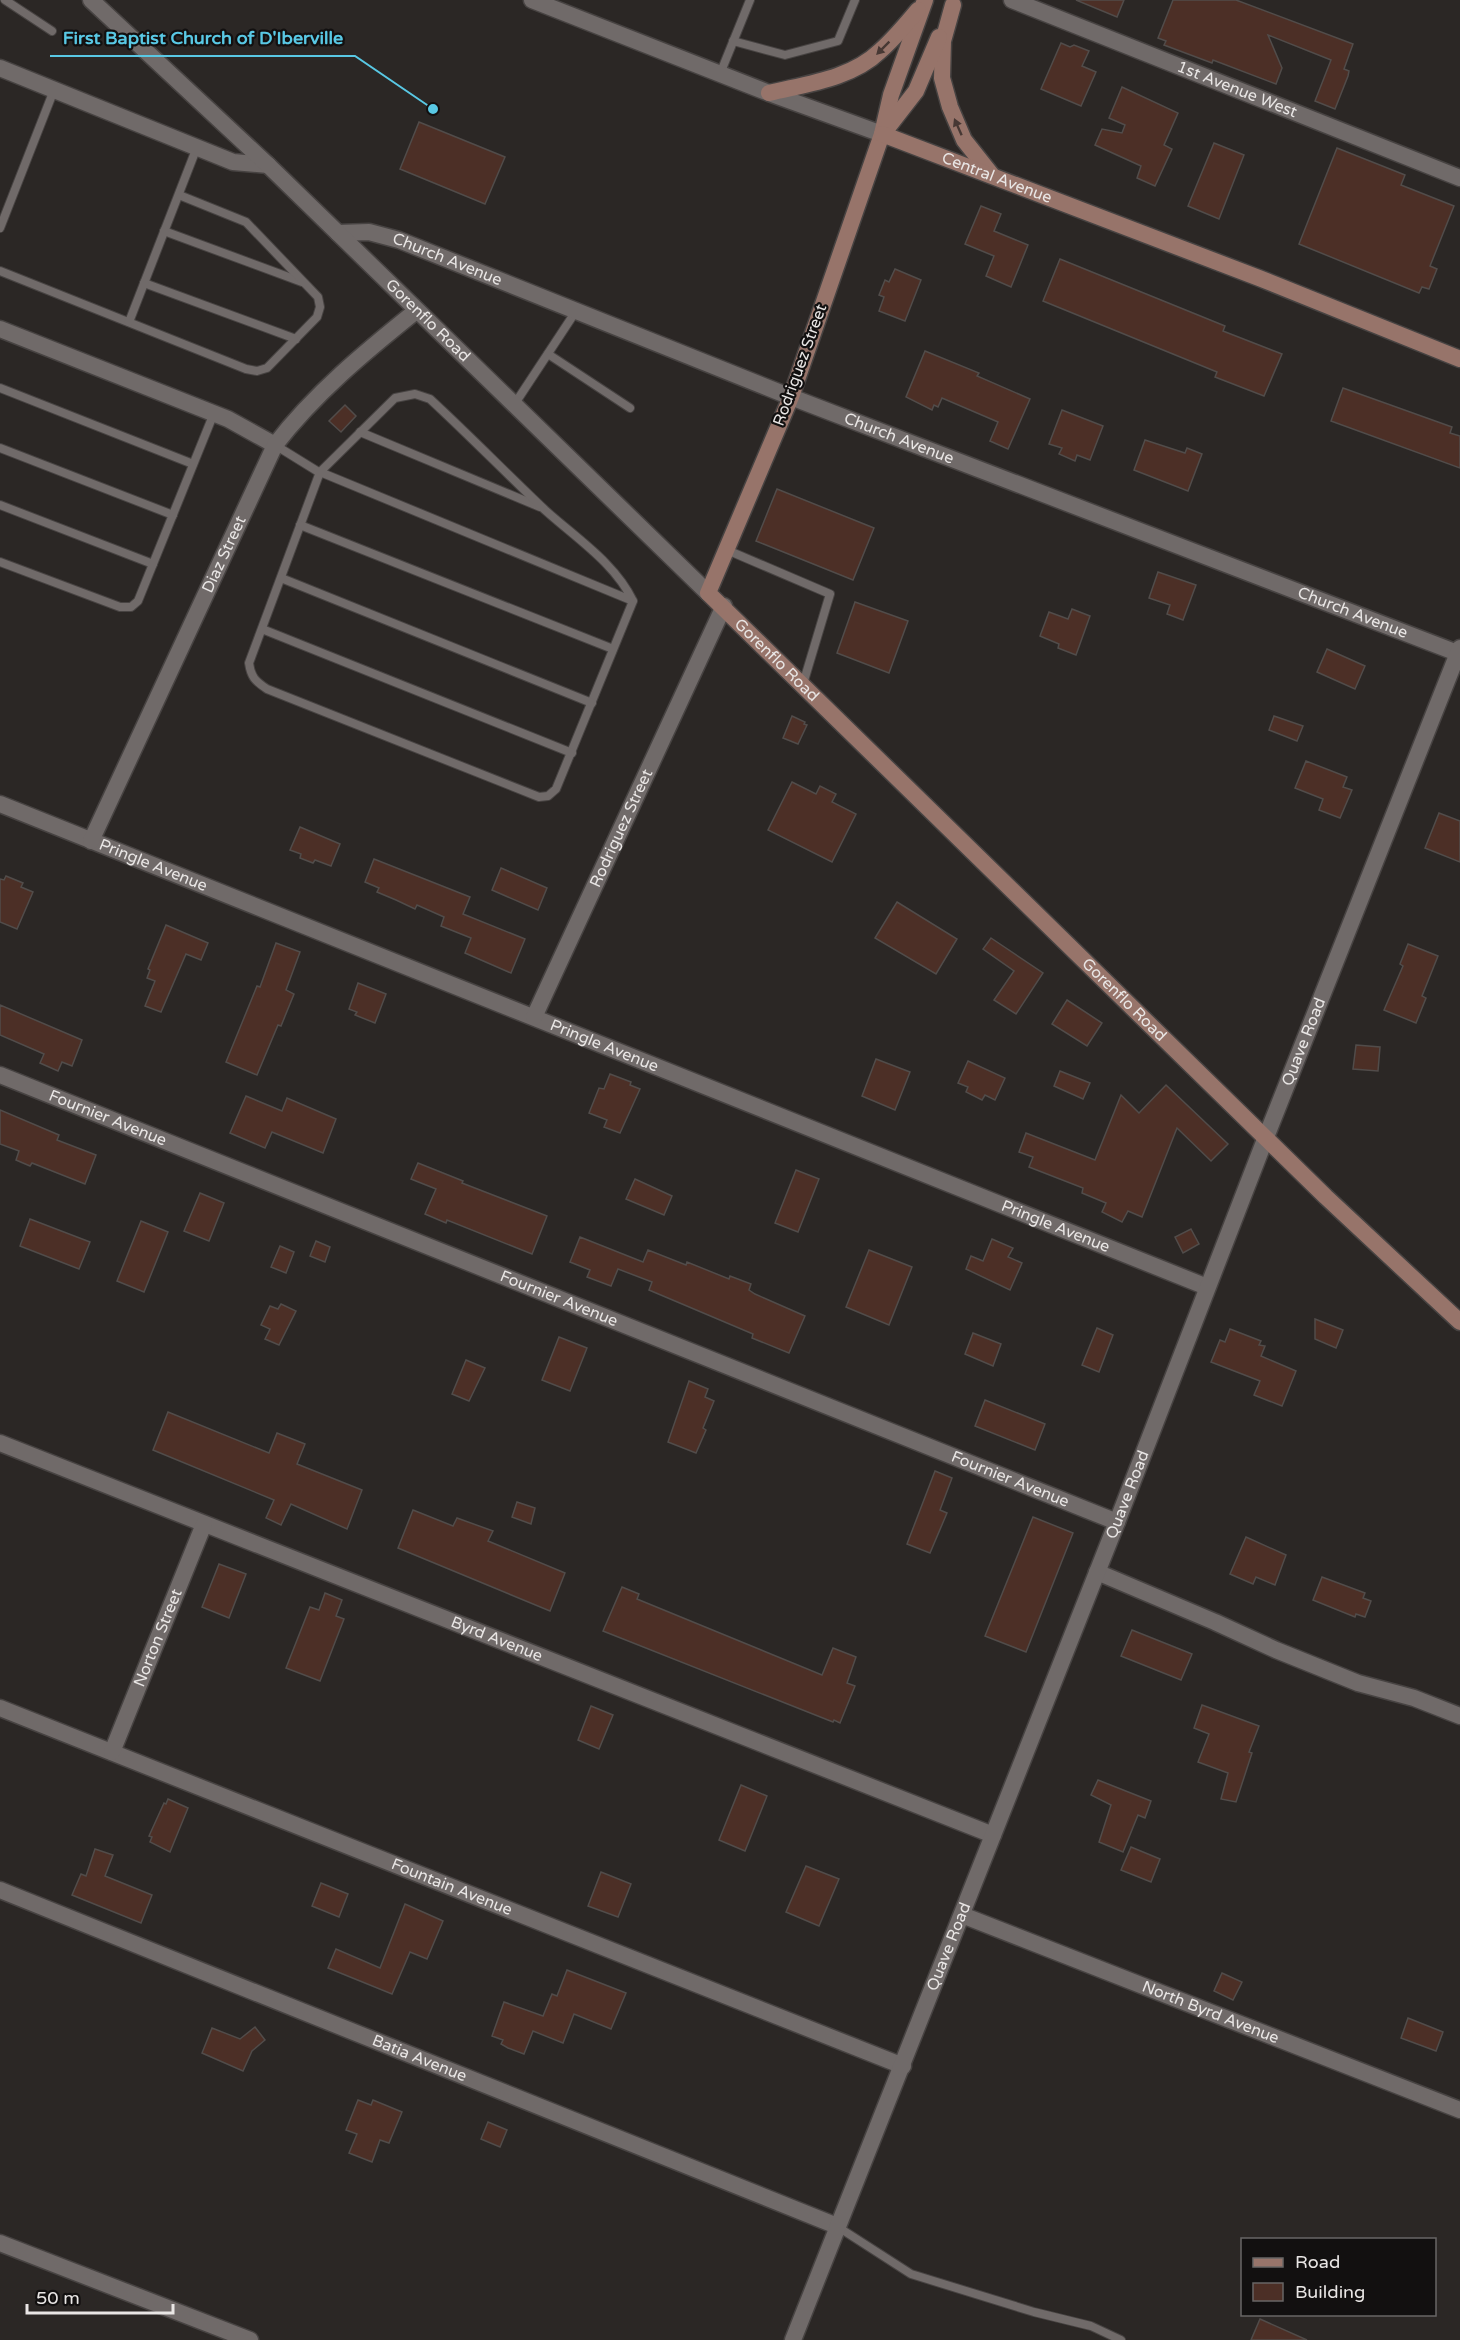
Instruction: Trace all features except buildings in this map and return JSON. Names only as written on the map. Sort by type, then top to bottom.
[{"type":"main road","name":"Rodriguez Street","points":[[882,134],[916,91],[954,2]]},
{"type":"main road","points":[[954,2],[944,41],[942,78],[950,108],[964,140],[991,174]]},
{"type":"main road","name":"Rodriguez Street","points":[[708,593],[791,397],[882,134],[891,95],[924,3]]},
{"type":"main road","points":[[768,93],[838,76],[862,65],[880,52],[924,3]]},
{"type":"main road","name":"Central Avenue","points":[[882,134],[991,174],[1460,359]]},
{"type":"main road","name":"Gorenflo Road","points":[[708,593],[724,606],[1334,1205],[1460,1322]]},
{"type":"street","name":"Gorenflo Road","points":[[91,0],[338,232],[708,593]]},
{"type":"street","name":"Central Avenue","points":[[532,0],[768,93],[882,134]]},
{"type":"street","name":"1st Avenue West","points":[[1012,0],[1460,178]]},
{"type":"street","points":[[0,68],[233,162],[268,165]]},
{"type":"street","name":"Church Avenue","points":[[338,232],[369,232],[399,240],[791,397],[1459,652]]},
{"type":"street","name":"Diaz Street","points":[[91,841],[275,445],[286,430],[328,387],[376,343],[417,311]]},
{"type":"street","points":[[0,328],[214,413],[275,445]]},
{"type":"street","name":"Rodriguez Street","points":[[534,1017],[724,606]]},
{"type":"street","name":"Quave Road","points":[[793,2340],[1118,1522],[1207,1287],[1459,652]]},
{"type":"street","name":"Pringle Avenue","points":[[0,804],[1207,1287]]},
{"type":"street","name":"Fournier Avenue","points":[[0,1075],[1118,1522]]},
{"type":"street","name":"Byrd Avenue","points":[[0,1443],[993,1835]]},
{"type":"street","name":"Norton Street","points":[[112,1752],[204,1524]]},
{"type":"street","points":[[1097,1572],[1358,1683],[1414,1698],[1460,1716]]},
{"type":"street","name":"Fountain Avenue","points":[[0,1708],[903,2066]]},
{"type":"street","name":"Batia Avenue","points":[[0,1890],[837,2226]]},
{"type":"street","name":"North Byrd Avenue","points":[[962,1916],[1460,2110]]},
{"type":"street","points":[[0,2243],[250,2340]]},
{"type":"lane","points":[[5,0],[52,31]]},
{"type":"lane","points":[[720,74],[750,0]]},
{"type":"lane","points":[[733,41],[785,55],[838,41],[855,0]]},
{"type":"lane","points":[[0,228],[54,90]]},
{"type":"lane","points":[[129,322],[197,147]]},
{"type":"lane","points":[[0,271],[258,371],[267,368],[316,317],[320,307],[318,297],[246,222],[179,195]]},
{"type":"lane","points":[[164,231],[305,283]]},
{"type":"lane","points":[[144,283],[296,339]]},
{"type":"lane","points":[[514,405],[576,311]]},
{"type":"lane","points":[[548,354],[630,408]]},
{"type":"lane","points":[[0,388],[193,464]]},
{"type":"lane","points":[[415,394],[430,399],[546,510],[613,570],[626,586],[633,601],[572,753],[556,789],[548,796],[539,797],[267,688],[255,681],[250,673],[249,663],[320,472],[360,432],[395,398],[415,394]]},
{"type":"lane","points":[[0,562],[120,608],[131,607],[138,601],[214,413]]},
{"type":"lane","points":[[360,432],[546,510]]},
{"type":"lane","points":[[275,445],[320,472],[633,601]]},
{"type":"lane","points":[[0,448],[173,515]]},
{"type":"lane","points":[[0,505],[153,564]]},
{"type":"lane","points":[[300,525],[613,649]]},
{"type":"lane","points":[[727,550],[830,594],[803,684]]},
{"type":"lane","points":[[281,578],[592,703]]},
{"type":"lane","points":[[262,629],[572,753]]},
{"type":"lane","points":[[837,2226],[911,2274],[1034,2312],[1091,2326],[1120,2340]]},
{"type":"place","name":"First Baptist Church of D'Iberville","points":[[433,109]]}]
